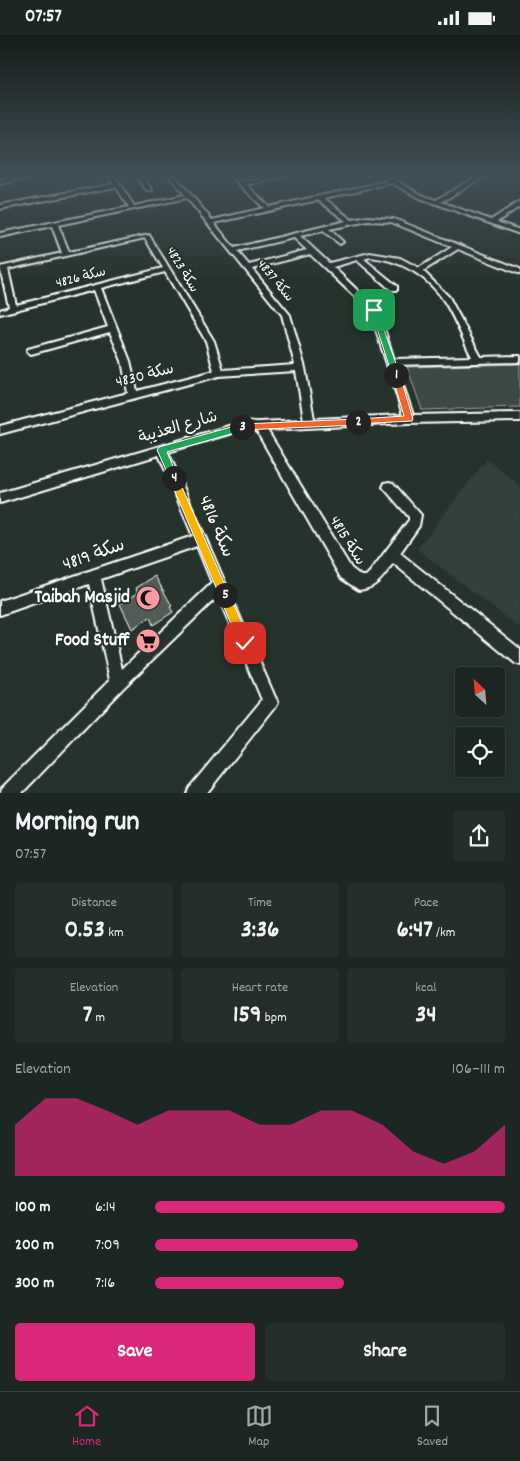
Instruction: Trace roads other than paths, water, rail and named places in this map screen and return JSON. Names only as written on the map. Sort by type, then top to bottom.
[{"type":"street","points":[[0,235],[106,212]]},
{"type":"street","name":"سكة 4837","points":[[203,212],[286,315],[300,368],[310,424]]},
{"type":"street","points":[[211,222],[253,212]]},
{"type":"street","points":[[339,212],[351,222]]},
{"type":"street","points":[[465,212],[520,232]]},
{"type":"street","points":[[492,222],[506,212]]},
{"type":"street","points":[[234,250],[351,222],[368,219],[392,220],[456,247],[518,268]]},
{"type":"street","points":[[54,223],[66,254]]},
{"type":"street","points":[[324,228],[340,242]]},
{"type":"street","points":[[295,235],[374,310],[409,419]]},
{"type":"street","name":"سكة 4823","points":[[2,268],[147,236],[210,341],[219,373]]},
{"type":"street","points":[[419,271],[456,247]]},
{"type":"street","points":[[248,268],[312,251]]},
{"type":"street","points":[[327,266],[370,255],[382,256],[419,271],[445,297],[478,360]]},
{"type":"street","points":[[359,258],[394,288]]},
{"type":"street","points":[[2,268],[13,308]]},
{"type":"street","name":"سكة 4826","points":[[0,312],[168,269]]},
{"type":"street","points":[[97,287],[126,361],[132,395]]},
{"type":"street","points":[[32,351],[113,328]]},
{"type":"street","points":[[392,362],[520,359]]},
{"type":"street","name":"سكة 4830","points":[[0,430],[219,373],[300,368]]},
{"type":"street","name":"شارع العذيبة","points":[[0,498],[239,427],[409,419],[520,417]]},
{"type":"street","name":"سكة 4815","points":[[259,426],[346,573],[359,583],[368,582],[375,577],[415,522],[415,515],[389,487]]},
{"type":"street","name":"سكة 4816","points":[[162,450],[270,702],[195,793]]},
{"type":"street","name":"سكة 4819","points":[[0,607],[200,539]]},
{"type":"street","points":[[392,555],[520,657]]},
{"type":"street","points":[[94,576],[118,683]]},
{"type":"street","points":[[8,793],[220,585]]},
{"type":"place","name":"Taibah Masjid","points":[[148,598]]},
{"type":"place","name":"Food Stuff","points":[[148,641]]}]
